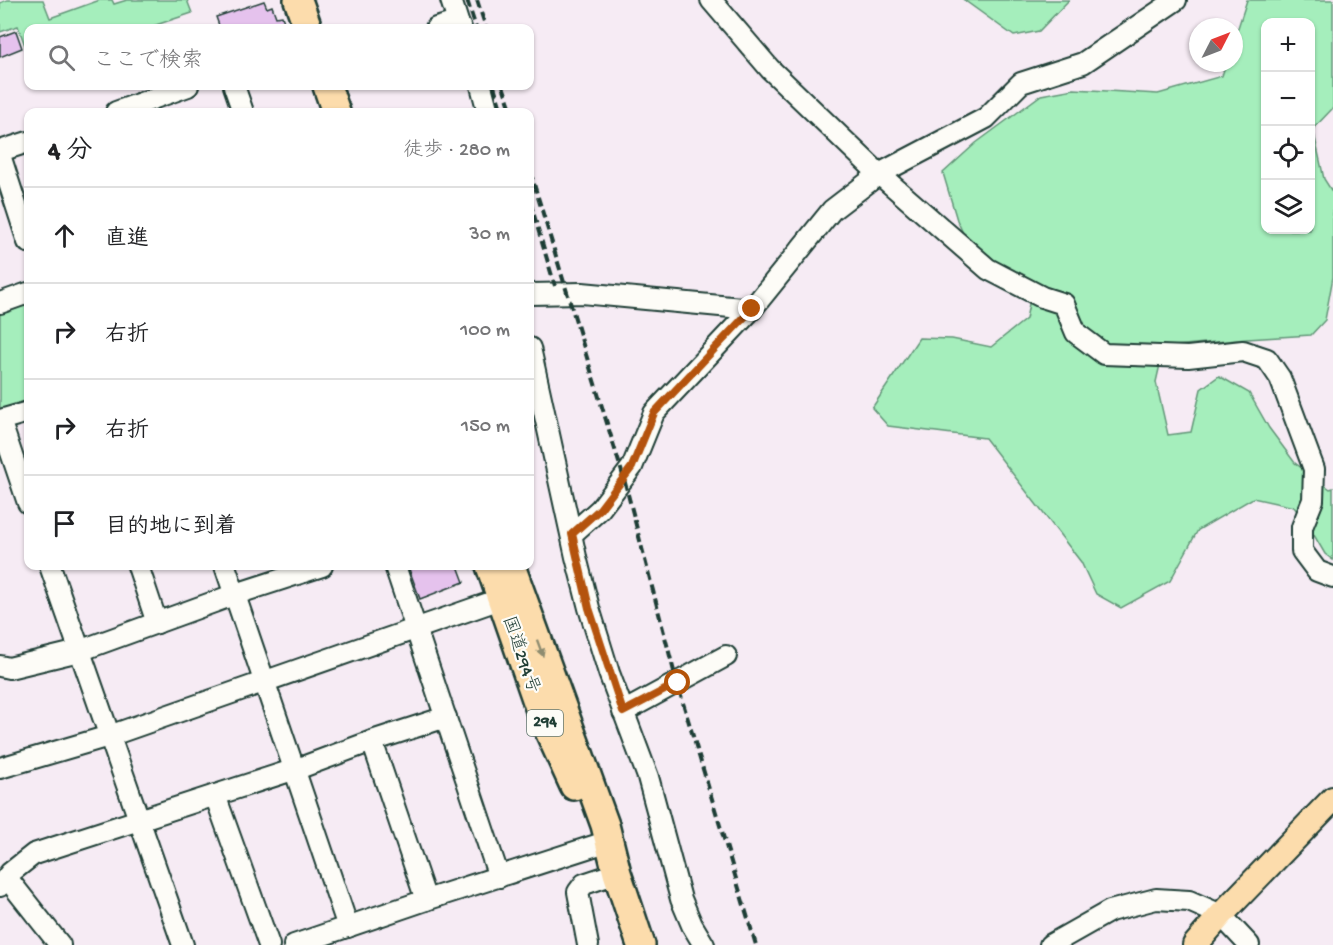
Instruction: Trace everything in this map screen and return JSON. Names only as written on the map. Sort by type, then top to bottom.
[{"type":"highway","points":[[298,0],[307,24]]},
{"type":"highway","points":[[316,0],[324,24]]},
{"type":"highway","points":[[328,90],[335,108]]},
{"type":"highway","points":[[345,90],[352,108]]},
{"type":"highway","name":"国道294号","points":[[493,570],[510,596]]},
{"type":"highway","name":"国道294号","points":[[511,570],[510,596],[542,716],[605,842],[641,945]]},
{"type":"main road","points":[[1195,945],[1333,799]]},
{"type":"street","points":[[451,0],[460,24]]},
{"type":"street","points":[[711,0],[770,69],[879,174],[988,269],[1042,297],[1065,304],[1076,333],[1104,354],[1188,357],[1243,351],[1267,359],[1280,378],[1314,469],[1313,500],[1302,527],[1302,551],[1317,571],[1333,577]]},
{"type":"street","points":[[572,534],[600,509],[632,467],[654,413],[752,309],[832,210],[879,174],[986,118],[1021,83],[1083,63],[1176,0]]},
{"type":"street","points":[[154,106],[181,90]]},
{"type":"street","points":[[235,90],[242,108]]},
{"type":"street","points":[[482,90],[487,108]]},
{"type":"street","points":[[24,144],[0,153],[24,229]]},
{"type":"street","points":[[534,294],[582,293],[752,309]]},
{"type":"street","points":[[0,303],[24,294]]},
{"type":"street","points":[[534,366],[589,608],[623,712],[648,777],[681,899],[704,945]]},
{"type":"street","points":[[24,413],[0,420],[24,491]]},
{"type":"street","points":[[51,570],[183,945]]},
{"type":"street","points":[[139,570],[157,623]]},
{"type":"street","points":[[227,570],[348,927]]},
{"type":"street","points":[[0,666],[9,668],[79,651],[305,570]]},
{"type":"street","points":[[396,570],[499,877]]},
{"type":"street","points":[[0,768],[109,736],[510,596]]},
{"type":"street","points":[[623,712],[726,656]]},
{"type":"street","points":[[60,945],[3,882],[34,854],[446,717]]},
{"type":"street","points":[[372,741],[426,900]]},
{"type":"street","points":[[214,795],[269,945]]},
{"type":"street","points":[[298,944],[605,842]]},
{"type":"street","points":[[588,945],[578,892],[584,884],[617,873]]},
{"type":"street","points":[[1050,945],[1110,911],[1156,899],[1189,902],[1221,915],[1249,945]]},
{"type":"street","points":[[572,945],[582,914]]},
{"type":"green space","points":[[7,0],[43,0],[50,18],[100,0],[112,0],[114,4],[127,0],[187,0],[192,13],[159,24],[24,24],[24,43],[18,26],[0,32],[0,3]]},
{"type":"green space","points":[[964,0],[1069,0],[1039,31],[1014,36]]},
{"type":"green space","points":[[1247,0],[1333,0],[1333,108],[1315,127],[1315,18],[1261,18],[1261,234],[1315,234],[1315,138],[1324,179],[1333,193],[1333,277],[1325,320],[1311,335],[1164,347],[1156,382],[1168,435],[1191,432],[1201,389],[1219,376],[1249,393],[1269,428],[1295,463],[1330,489],[1333,488],[1333,560],[1325,554],[1294,507],[1253,498],[1198,530],[1170,581],[1121,608],[1096,594],[1081,562],[985,438],[888,426],[872,408],[919,338],[952,339],[991,347],[1026,319],[1033,284],[974,257],[957,220],[943,173],[976,143],[1041,95],[1074,89],[1158,94],[1222,76],[1223,72],[1243,72],[1243,18],[1241,18]]},
{"type":"green space","points":[[24,294],[24,413],[0,420],[0,303]]},
{"type":"building","points":[[264,1],[267,8],[272,6],[276,17],[282,16],[285,24],[219,24],[216,17]]},
{"type":"building","points":[[16,31],[22,48],[0,57],[0,37]]},
{"type":"building","points":[[409,570],[460,570],[464,582],[420,599]]},
{"type":"railway","points":[[467,0],[475,24]]},
{"type":"railway","points":[[477,0],[485,24]]},
{"type":"railway","points":[[495,90],[501,108]]},
{"type":"railway","points":[[504,90],[511,108]]},
{"type":"railway","points":[[534,184],[624,479],[677,683],[756,945]]},
{"type":"railway","points":[[534,215],[555,286]]},
{"type":"route","points":[[678,683],[623,712],[589,608],[572,534],[600,509],[624,479],[632,467],[654,413],[752,309]]}]
